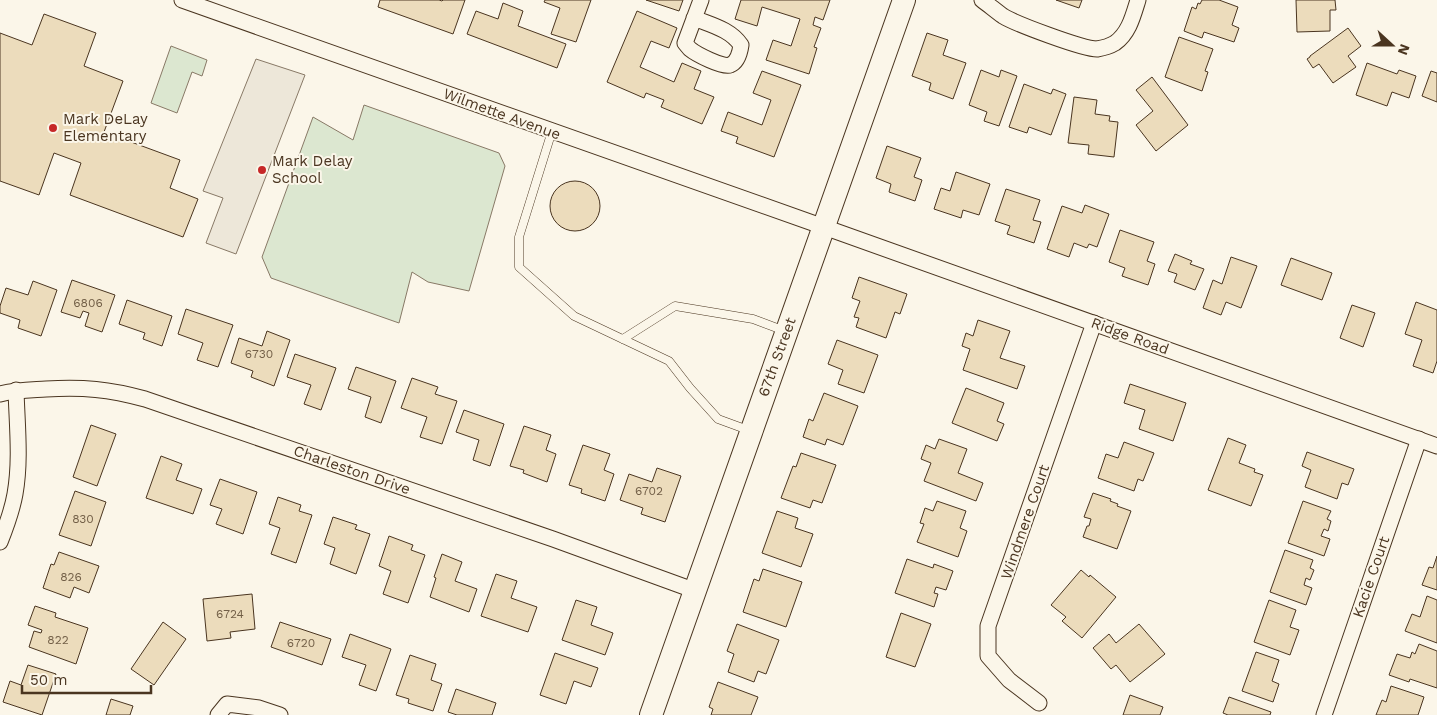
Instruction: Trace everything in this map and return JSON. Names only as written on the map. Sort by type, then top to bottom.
[{"type":"street","name":"Wilmette Avenue","points":[[182,0],[824,226]]},
{"type":"street","points":[[694,18],[700,0]]},
{"type":"street","name":"67th Street","points":[[651,715],[904,0]]},
{"type":"street","points":[[982,0],[1004,17],[1020,24],[1086,48],[1098,49],[1107,47],[1123,36],[1128,28],[1138,0]]},
{"type":"street","name":"Ridge Road","points":[[824,226],[1437,446]]},
{"type":"street","name":"Windmere Court","points":[[1040,703],[1009,680],[988,656],[988,626],[1094,323]]},
{"type":"street","name":"Charleston Drive","points":[[0,394],[16,390],[77,388],[120,392],[145,399],[553,539],[696,591]]},
{"type":"street","points":[[0,542],[10,514],[18,474],[16,390]]},
{"type":"street","name":"Kacie Court","points":[[1324,715],[1419,439]]},
{"type":"street","points":[[222,710],[259,708],[280,715]]},
{"type":"lane","points":[[552,131],[519,238],[519,267],[574,316],[669,361],[718,419],[751,431]]},
{"type":"lane","points":[[623,339],[675,306],[753,319],[787,332]]},
{"type":"green space","points":[[171,46],[207,60],[202,76],[192,72],[177,113],[151,103]]},
{"type":"green space","points":[[364,105],[499,153],[505,166],[469,291],[428,282],[412,272],[399,323],[271,278],[262,257],[313,117],[353,140]]},
{"type":"shaded area","points":[[256,59],[305,75],[236,254],[206,243],[223,198],[203,191]]},
{"type":"building","points":[[380,0],[465,0],[453,34],[378,7]]},
{"type":"building","points":[[545,0],[591,0],[576,42],[551,34],[560,8],[544,2]]},
{"type":"building","points":[[646,0],[683,0],[679,11]]},
{"type":"building","points":[[741,0],[830,0],[823,20],[815,17],[813,25],[821,28],[814,47],[817,48],[809,74],[766,60],[773,40],[791,46],[800,19],[762,7],[757,26],[735,19]]},
{"type":"building","points":[[1056,0],[1082,0],[1079,8]]},
{"type":"building","points":[[1202,0],[1219,0],[1238,7],[1232,25],[1239,28],[1234,42],[1204,32],[1202,38],[1184,31],[1192,7],[1196,9],[1198,3],[1200,4]]},
{"type":"building","points":[[1296,0],[1335,0],[1336,10],[1330,10],[1330,31],[1297,32]]},
{"type":"building","points":[[503,3],[523,11],[518,26],[566,44],[557,68],[467,34],[476,11],[498,19]]},
{"type":"building","points":[[637,11],[677,28],[669,48],[651,41],[640,67],[674,82],[682,63],[701,71],[694,89],[714,97],[702,124],[661,107],[664,100],[646,93],[644,98],[607,82]]},
{"type":"building","name":"Mark DeLay Elementary","points":[[44,14],[96,33],[84,66],[123,81],[104,132],[180,160],[170,188],[198,199],[183,237],[70,195],[81,163],[54,153],[39,195],[0,181],[0,33],[32,45]]},
{"type":"building","points":[[1348,28],[1361,46],[1348,56],[1356,67],[1333,83],[1319,64],[1313,68],[1307,59]]},
{"type":"building","points":[[927,33],[948,40],[943,55],[966,63],[953,99],[929,90],[931,83],[912,76]]},
{"type":"building","points":[[1179,37],[1213,49],[1205,71],[1208,72],[1202,91],[1165,77]]},
{"type":"building","points":[[1367,63],[1397,74],[1399,70],[1416,76],[1409,98],[1392,92],[1387,106],[1356,95]]},
{"type":"building","points":[[981,70],[999,77],[1001,70],[1017,76],[999,126],[984,121],[987,112],[969,105]]},
{"type":"building","points":[[762,71],[801,85],[774,157],[736,143],[738,137],[721,131],[728,112],[762,125],[771,100],[753,93]]},
{"type":"building","points":[[1431,71],[1437,73],[1437,102],[1422,96]]},
{"type":"building","points":[[1152,77],[1188,125],[1156,151],[1136,125],[1153,111],[1136,90]]},
{"type":"building","points":[[1024,84],[1051,94],[1053,89],[1066,94],[1051,135],[1029,127],[1027,133],[1009,127]]},
{"type":"building","points":[[1074,97],[1097,100],[1095,114],[1110,116],[1109,121],[1118,122],[1114,157],[1088,154],[1089,145],[1068,143]]},
{"type":"building","points":[[887,146],[921,158],[914,177],[922,180],[915,201],[889,192],[891,184],[876,178]]},
{"type":"building","points":[[956,172],[990,184],[979,215],[963,210],[961,218],[934,209],[941,188],[950,191]]},
{"type":"building","points":[[575,181],[585,183],[593,188],[598,196],[600,206],[598,216],[593,224],[585,229],[575,231],[565,229],[557,224],[552,216],[550,206],[552,196],[557,188],[565,183]]},
{"type":"building","points":[[1006,189],[1040,200],[1033,220],[1041,222],[1034,243],[1007,234],[1010,226],[995,221]]},
{"type":"building","points":[[1085,205],[1109,214],[1097,247],[1089,244],[1087,248],[1074,243],[1069,257],[1047,249],[1062,206],[1082,213]]},
{"type":"building","points":[[1120,230],[1154,242],[1147,261],[1155,264],[1148,285],[1122,276],[1125,268],[1109,262]]},
{"type":"building","points":[[1175,254],[1192,261],[1190,264],[1204,269],[1195,290],[1174,282],[1177,274],[1168,271]]},
{"type":"building","points":[[1231,257],[1257,266],[1241,308],[1226,302],[1221,315],[1203,308],[1213,280],[1222,284]]},
{"type":"building","points":[[1291,258],[1332,273],[1322,300],[1281,285]]},
{"type":"building","points":[[859,277],[907,294],[900,314],[895,312],[886,338],[856,327],[859,318],[854,317],[860,301],[852,298]]},
{"type":"building","points":[[72,280],[115,295],[102,332],[85,326],[89,313],[83,311],[80,318],[61,312]]},
{"type":"building","points":[[33,281],[57,290],[41,336],[18,328],[20,320],[0,313],[0,306],[6,288],[28,295]]},
{"type":"building","points":[[127,300],[172,316],[162,346],[143,339],[145,333],[119,324]]},
{"type":"building","points":[[1416,302],[1437,310],[1437,361],[1433,373],[1413,366],[1422,340],[1405,334]]},
{"type":"building","points":[[1352,305],[1375,313],[1363,347],[1340,338]]},
{"type":"building","points":[[186,309],[233,325],[218,367],[197,360],[203,343],[178,334]]},
{"type":"building","points":[[978,320],[1010,331],[1000,358],[1025,366],[1017,389],[963,370],[970,349],[962,346],[966,333],[973,336]]},
{"type":"building","points":[[267,331],[290,340],[274,386],[251,377],[253,371],[231,363],[239,338],[262,346]]},
{"type":"building","points":[[837,340],[878,355],[864,393],[838,384],[843,370],[828,364]]},
{"type":"building","points":[[295,354],[336,368],[321,410],[304,404],[311,385],[287,377]]},
{"type":"building","points":[[356,367],[396,381],[381,423],[365,417],[371,397],[348,389]]},
{"type":"building","points":[[412,378],[438,387],[435,394],[457,401],[442,444],[420,437],[427,417],[401,408]]},
{"type":"building","points":[[1130,384],[1186,403],[1173,441],[1139,429],[1145,410],[1124,403]]},
{"type":"building","points":[[966,388],[1004,403],[997,421],[1004,424],[997,441],[952,423]]},
{"type":"building","points":[[824,393],[858,406],[843,445],[827,439],[825,445],[803,437],[809,419],[813,421]]},
{"type":"building","points":[[464,410],[504,424],[490,466],[473,460],[479,440],[456,432]]},
{"type":"building","points":[[91,425],[116,434],[97,486],[73,477]]},
{"type":"building","points":[[524,426],[551,435],[546,450],[556,454],[547,482],[523,473],[524,470],[510,466]]},
{"type":"building","points":[[1228,438],[1246,445],[1239,463],[1255,469],[1254,472],[1263,475],[1251,506],[1208,490]]},
{"type":"building","points":[[939,439],[967,449],[958,473],[983,483],[976,501],[924,481],[931,463],[921,459],[926,445],[935,449]]},
{"type":"building","points":[[1124,442],[1154,453],[1143,481],[1138,479],[1134,491],[1098,478],[1106,454],[1118,458]]},
{"type":"building","points":[[583,445],[610,454],[604,470],[614,474],[605,501],[581,493],[582,489],[569,485]]},
{"type":"building","points":[[1307,452],[1354,469],[1348,485],[1342,483],[1337,499],[1305,487],[1311,470],[1302,466]]},
{"type":"building","points":[[801,453],[836,465],[822,503],[813,500],[810,508],[781,498],[793,466],[796,467]]},
{"type":"building","points":[[161,456],[182,464],[176,480],[202,489],[193,514],[146,498]]},
{"type":"building","points":[[657,468],[681,476],[665,522],[641,514],[643,508],[620,500],[629,474],[652,482]]},
{"type":"building","points":[[220,479],[257,492],[243,534],[216,524],[222,509],[210,505]]},
{"type":"building","points":[[75,491],[106,502],[91,546],[59,535]]},
{"type":"building","points":[[1093,493],[1111,499],[1110,501],[1118,504],[1117,506],[1131,511],[1117,549],[1083,537],[1091,519],[1084,517]]},
{"type":"building","points":[[278,497],[301,505],[299,511],[312,515],[296,563],[271,554],[280,528],[269,524]]},
{"type":"building","points":[[937,501],[966,511],[960,528],[967,531],[958,557],[917,542],[924,524],[920,523],[925,508],[933,511]]},
{"type":"building","points":[[1303,501],[1331,511],[1327,519],[1331,521],[1328,531],[1324,529],[1321,536],[1330,539],[1324,556],[1288,543]]},
{"type":"building","points":[[777,511],[798,518],[795,528],[813,534],[801,567],[762,553]]},
{"type":"building","points":[[333,517],[357,525],[355,529],[370,534],[356,574],[330,564],[335,548],[324,544]]},
{"type":"building","points":[[389,536],[413,545],[411,550],[425,555],[408,603],[383,594],[391,571],[379,566]]},
{"type":"building","points":[[1285,550],[1313,560],[1310,568],[1314,570],[1310,580],[1306,578],[1304,585],[1312,588],[1306,605],[1270,592]]},
{"type":"building","points":[[59,552],[99,566],[89,593],[74,587],[70,598],[43,588],[51,564],[54,565]]},
{"type":"building","points":[[442,554],[462,562],[455,581],[477,589],[469,612],[430,597],[436,578],[434,577]]},
{"type":"building","points":[[1437,556],[1437,590],[1422,585],[1429,567],[1433,568]]},
{"type":"building","points":[[907,559],[933,568],[934,564],[953,571],[946,590],[936,587],[934,593],[938,594],[934,607],[895,593]]},
{"type":"building","points":[[763,569],[802,582],[786,627],[743,612],[754,579],[759,581]]},
{"type":"building","points":[[1081,570],[1089,577],[1090,575],[1116,597],[1082,638],[1062,621],[1066,617],[1051,605]]},
{"type":"building","points":[[496,574],[517,581],[511,598],[537,607],[528,632],[481,616]]},
{"type":"building","points":[[252,594],[255,629],[230,632],[231,638],[207,641],[203,599]]},
{"type":"building","points":[[1427,596],[1437,600],[1437,643],[1405,631],[1412,614],[1420,617]]},
{"type":"building","points":[[576,600],[597,607],[591,625],[613,633],[605,655],[562,640]]},
{"type":"building","points":[[1269,600],[1296,610],[1290,627],[1299,630],[1290,655],[1254,642]]},
{"type":"building","points":[[35,606],[56,613],[55,617],[88,628],[76,664],[29,647],[34,631],[41,633],[42,630],[28,625]]},
{"type":"building","points":[[901,613],[931,624],[915,667],[886,657]]},
{"type":"building","points":[[163,622],[186,639],[154,685],[131,669]]},
{"type":"building","points":[[280,622],[331,639],[322,665],[271,647]]},
{"type":"building","points":[[737,624],[779,640],[766,674],[758,671],[754,682],[728,672],[734,654],[727,651]]},
{"type":"building","points":[[1139,624],[1165,654],[1130,682],[1116,665],[1111,669],[1093,648],[1109,634],[1116,643]]},
{"type":"building","points":[[350,634],[391,649],[376,691],[359,685],[366,665],[342,657]]},
{"type":"building","points":[[1419,644],[1437,651],[1437,688],[1410,679],[1409,682],[1389,675],[1397,654],[1410,658],[1412,652],[1415,654]]},
{"type":"building","points":[[1256,652],[1279,660],[1272,681],[1279,684],[1273,702],[1242,691]]},
{"type":"building","points":[[555,653],[598,668],[591,687],[574,681],[566,704],[540,695]]},
{"type":"building","points":[[410,655],[436,664],[431,680],[442,684],[433,711],[408,703],[409,699],[396,695]]},
{"type":"building","points":[[28,665],[56,674],[42,715],[3,702],[10,681],[21,685]]},
{"type":"building","points":[[718,682],[758,697],[751,715],[711,715],[713,709],[709,707]]},
{"type":"building","points":[[1391,686],[1424,697],[1418,715],[1376,715],[1382,700],[1386,702]]},
{"type":"building","points":[[456,689],[496,703],[492,715],[457,715],[448,712]]},
{"type":"building","points":[[1130,695],[1163,707],[1160,715],[1123,715]]},
{"type":"building","points":[[1229,697],[1271,712],[1270,715],[1228,715],[1223,713]]},
{"type":"building","points":[[111,699],[133,706],[130,715],[106,715]]},
{"type":"place","name":"Mark DeLay Elementary","points":[[53,128]]},
{"type":"place","name":"Mark Delay School","points":[[262,170]]}]
